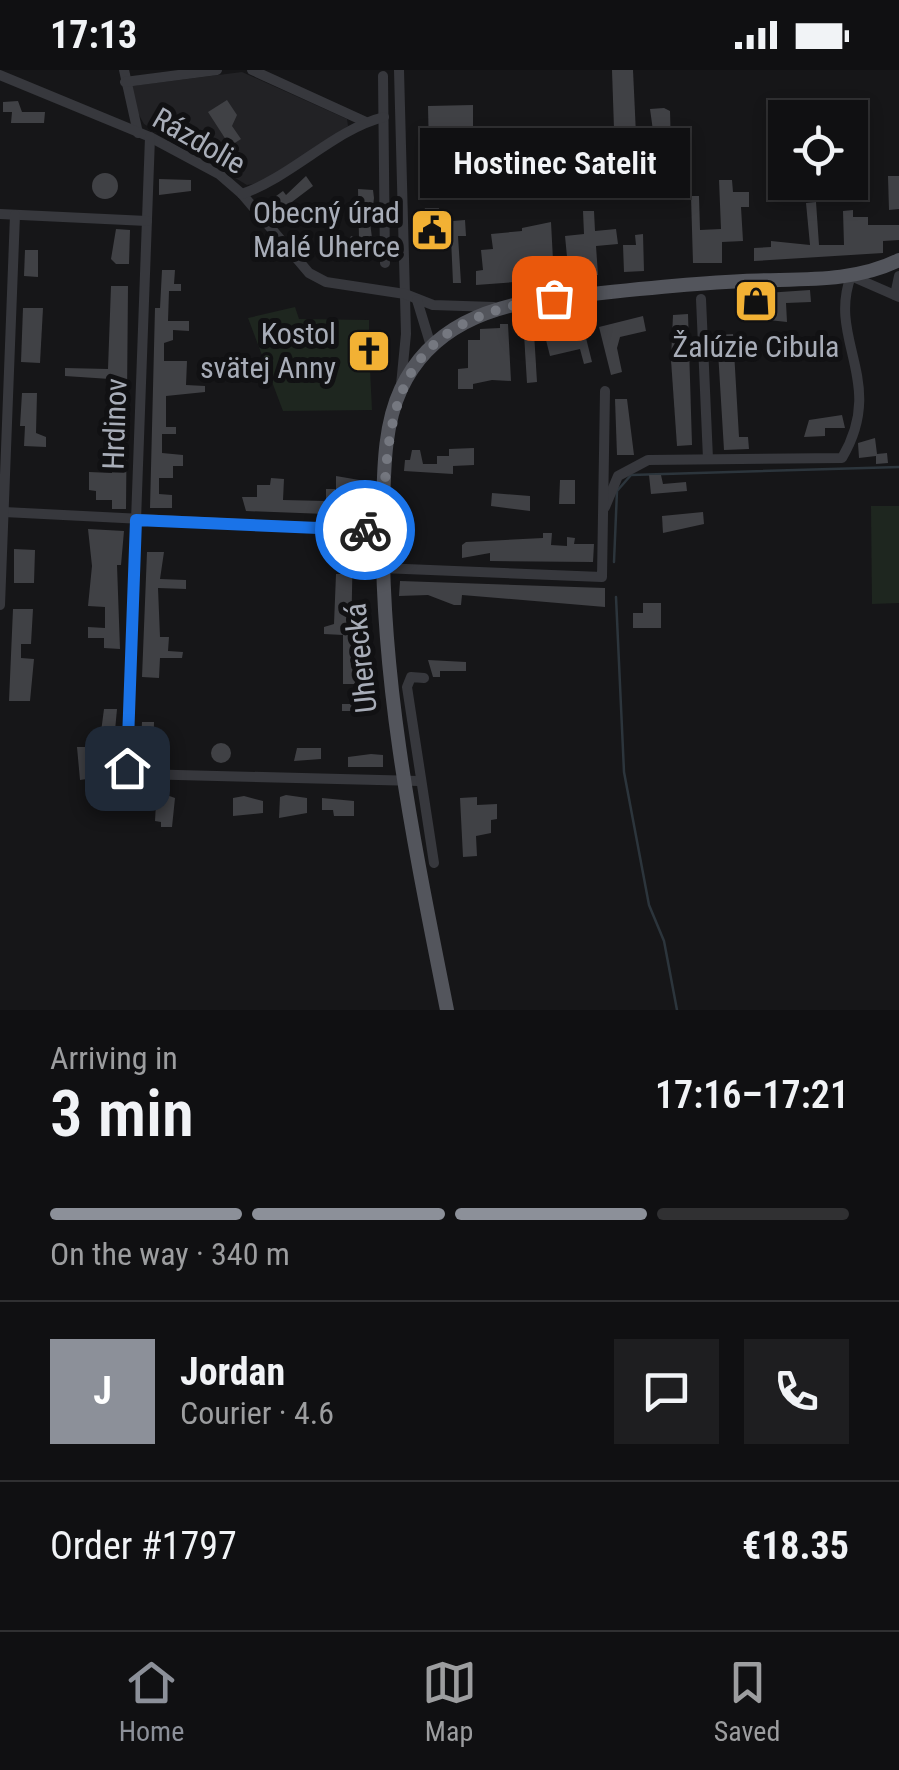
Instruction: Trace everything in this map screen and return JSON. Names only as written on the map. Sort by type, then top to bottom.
[{"type":"main road","name":"Uherecká","points":[[447,1010],[417,859],[411,781],[383,621],[381,568],[387,447],[400,391],[428,350],[460,324],[500,307],[652,288],[851,276],[899,260]]},
{"type":"street","points":[[125,76],[218,70]]},
{"type":"street","points":[[252,70],[366,122]]},
{"type":"street","points":[[399,70],[406,294],[400,391]]},
{"type":"street","name":"Rázdolie","points":[[0,75],[144,135],[219,174],[242,194],[309,273],[352,288],[406,294]]},
{"type":"street","name":"Hrdinov","points":[[125,76],[144,135],[147,222],[126,762],[130,772],[411,781]]},
{"type":"street","points":[[383,76],[385,263]]},
{"type":"street","points":[[242,194],[303,165],[366,122],[384,117]]},
{"type":"street","points":[[0,214],[147,222]]},
{"type":"street","points":[[0,605],[14,215]]},
{"type":"street","points":[[605,507],[618,476],[634,464],[842,458],[862,392],[847,333],[844,293],[851,276],[897,296],[899,276]]},
{"type":"street","points":[[406,294],[447,306],[500,307]]},
{"type":"street","points":[[417,300],[428,350]]},
{"type":"street","points":[[700,300],[708,459]]},
{"type":"street","points":[[406,334],[428,350]]},
{"type":"street","points":[[381,568],[602,577],[605,391]]},
{"type":"street","points":[[4,512],[383,531]]},
{"type":"street","points":[[424,678],[409,678],[407,687],[411,781],[434,862]]},
{"type":"shaded area","points":[[242,72],[347,119],[348,126],[265,182],[247,185],[144,124],[134,106],[132,86]]},
{"type":"shaded area","points":[[295,307],[299,319],[369,320],[369,335],[361,339],[356,366],[370,369],[372,410],[283,411],[248,318]]},
{"type":"shaded area","points":[[871,506],[899,506],[899,603],[872,604]]},
{"type":"building","points":[[612,70],[633,70],[637,156],[615,158]]},
{"type":"building","points":[[227,100],[237,115],[232,126],[241,139],[230,146],[208,112]]},
{"type":"building","points":[[18,101],[22,112],[45,112],[44,123],[11,123],[12,112],[3,112],[3,102]]},
{"type":"building","points":[[473,105],[473,151],[429,151],[428,106]]},
{"type":"building","points":[[650,109],[670,111],[672,185],[660,185],[658,138],[654,138]]},
{"type":"building","points":[[105,173],[114,177],[118,186],[114,195],[105,199],[96,195],[92,186],[96,177]]},
{"type":"building","points":[[306,176],[313,186],[280,211],[272,199],[283,191],[286,195]]},
{"type":"building","points":[[888,176],[899,176],[899,209],[889,210]]},
{"type":"building","points":[[159,179],[191,180],[191,191],[159,195]]},
{"type":"building","points":[[719,180],[732,180],[733,192],[749,192],[749,207],[741,207],[743,241],[722,242],[722,263],[693,263],[691,196],[699,196],[700,230],[721,229]]},
{"type":"building","points":[[358,189],[373,190],[374,198],[373,206],[368,206],[372,238],[367,238],[360,259],[359,250],[347,246],[351,236],[359,239]]},
{"type":"building","points":[[816,202],[819,245],[844,245],[843,211],[853,210],[853,217],[868,217],[868,225],[899,225],[899,240],[883,241],[883,253],[754,261],[754,248],[771,247],[771,241],[810,245],[806,203]]},
{"type":"building","points":[[425,208],[439,208],[440,222],[465,220],[466,236],[458,236],[461,283],[453,283],[451,238],[426,239],[422,235],[422,228],[436,225],[422,216]]},
{"type":"building","points":[[583,211],[594,211],[595,231],[616,229],[618,244],[596,246],[598,275],[569,277],[565,236],[584,234]]},
{"type":"building","points":[[551,222],[554,279],[476,285],[476,271],[483,270],[481,250],[493,249],[491,234],[522,231]]},
{"type":"building","points":[[116,229],[130,230],[129,264],[116,264],[111,259]]},
{"type":"building","points":[[643,234],[644,271],[624,272],[623,245],[636,245],[635,235]]},
{"type":"building","points":[[25,250],[38,250],[38,277],[24,276]]},
{"type":"building","points":[[162,270],[175,270],[174,284],[181,284],[181,291],[169,291],[168,321],[189,321],[189,331],[173,330],[173,340],[164,343],[164,361],[187,361],[186,385],[205,386],[205,392],[166,396],[166,427],[176,427],[176,434],[162,434],[162,453],[183,455],[183,466],[173,466],[173,478],[159,478],[159,494],[172,495],[172,508],[150,508],[155,308],[160,308]]},
{"type":"building","points":[[111,286],[128,286],[126,509],[112,509],[112,500],[96,500],[96,491],[89,490],[89,472],[112,473],[110,379],[65,376],[65,368],[108,369]]},
{"type":"building","points":[[810,290],[811,302],[786,303],[787,322],[760,319],[759,307],[752,307],[750,294]]},
{"type":"building","points":[[23,308],[43,308],[40,363],[21,362]]},
{"type":"building","points":[[688,314],[692,445],[677,446],[671,360],[673,315]]},
{"type":"building","points":[[533,316],[537,382],[527,383],[523,318]]},
{"type":"building","points":[[643,316],[646,331],[620,337],[617,348],[622,372],[611,375],[599,327]]},
{"type":"building","points":[[500,324],[508,324],[511,381],[492,380],[473,384],[473,389],[458,389],[458,369],[468,368],[468,340],[480,340],[480,329],[500,328]]},
{"type":"building","points":[[577,332],[577,336],[585,334],[592,362],[584,364],[580,349],[550,356],[546,340]]},
{"type":"building","points":[[733,334],[739,437],[748,437],[749,449],[724,450],[717,335]]},
{"type":"building","name":"Kostol svätej Anny","points":[[363,345],[376,346],[372,366],[355,366],[354,357],[363,357]]},
{"type":"building","points":[[22,393],[37,393],[36,433],[46,437],[46,447],[24,446],[25,426],[20,426]]},
{"type":"building","points":[[615,399],[627,399],[634,455],[617,455]]},
{"type":"building","points":[[842,415],[845,428],[825,428],[825,436],[804,437],[809,420]]},
{"type":"building","points":[[875,438],[877,454],[887,453],[888,463],[876,464],[876,456],[859,458],[858,443]]},
{"type":"building","points":[[474,448],[474,465],[453,466],[453,474],[404,471],[412,450],[420,450],[423,464],[437,464],[437,456],[449,456],[449,449]]},
{"type":"building","points":[[649,475],[661,475],[663,484],[686,482],[687,491],[651,494]]},
{"type":"building","points":[[336,476],[365,481],[365,495],[336,494]]},
{"type":"building","points":[[271,478],[284,479],[283,500],[326,501],[326,489],[335,489],[335,502],[326,502],[326,514],[246,511],[242,497],[257,497],[257,485],[270,485]]},
{"type":"building","points":[[560,480],[575,480],[575,504],[559,504]]},
{"type":"building","points":[[492,493],[530,496],[530,511],[491,506]]},
{"type":"building","points":[[703,512],[704,524],[663,533],[662,516]]},
{"type":"building","points":[[88,529],[124,531],[121,565],[117,565],[120,649],[104,648],[104,638],[88,638],[88,627],[105,628],[105,607],[88,606],[92,566]]},
{"type":"building","points":[[543,533],[552,533],[551,545],[567,546],[567,537],[575,538],[574,544],[594,544],[593,562],[490,561],[490,553],[462,558],[462,545],[466,542],[543,538]]},
{"type":"building","points":[[335,541],[353,541],[351,642],[358,645],[357,670],[364,671],[363,694],[370,697],[370,711],[342,711],[342,704],[356,704],[356,684],[343,684],[343,635],[324,634],[324,627],[334,624],[336,574],[341,574]]},
{"type":"building","points":[[14,549],[35,550],[34,583],[14,583]]},
{"type":"building","points":[[147,552],[164,552],[160,579],[186,580],[186,589],[158,588],[160,637],[169,637],[168,651],[183,652],[182,658],[160,658],[159,678],[142,677]]},
{"type":"building","points":[[400,581],[605,588],[605,607],[462,595],[461,605],[454,605],[428,595],[399,596]]},
{"type":"building","points":[[643,603],[661,603],[661,628],[633,628],[633,613],[643,613]]},
{"type":"building","points":[[13,609],[33,609],[31,644],[21,644],[21,658],[34,659],[30,701],[9,701]]},
{"type":"building","points":[[428,660],[466,662],[466,671],[440,671],[440,677],[433,677]]},
{"type":"building","points":[[104,709],[117,709],[112,763],[100,763],[100,777],[80,780],[77,747],[99,747]]},
{"type":"building","points":[[142,722],[154,722],[153,763],[140,763]]},
{"type":"building","points":[[217,743],[225,743],[231,753],[225,763],[217,763],[211,757],[211,749]]},
{"type":"building","points":[[297,748],[321,748],[321,759],[294,761]]},
{"type":"building","points":[[383,755],[383,767],[348,767],[348,757]]},
{"type":"building","points":[[161,793],[175,798],[172,827],[161,827],[161,822],[155,821]]},
{"type":"building","points":[[244,796],[263,801],[263,813],[233,816],[233,798]]},
{"type":"building","points":[[280,797],[307,798],[307,813],[279,818]]},
{"type":"building","points":[[477,797],[477,805],[497,804],[497,819],[491,820],[491,833],[476,836],[477,856],[463,857],[460,798]]},
{"type":"building","points":[[322,798],[354,801],[354,816],[334,816],[333,810],[322,810]]},
{"type":"waterway","points":[[614,562],[617,491],[631,475],[899,467]]},
{"type":"waterway","points":[[616,597],[624,772],[649,905],[664,941],[677,1010]]},
{"type":"way so far","points":[[365,530],[383,531],[385,468],[394,409],[406,379],[424,354],[448,331],[486,311],[554,298]]},
{"type":"place","name":"Obecný úrad Malé Uherce","points":[[432,230]]},
{"type":"place","name":"Hostinec Satelit","points":[[554,298]]},
{"type":"place","name":"Žalúzie Cibula","points":[[756,301]]},
{"type":"place","name":"Kostol svätej Anny","points":[[369,351]]},
{"type":"route","points":[[127,768],[136,520],[365,530]]}]
